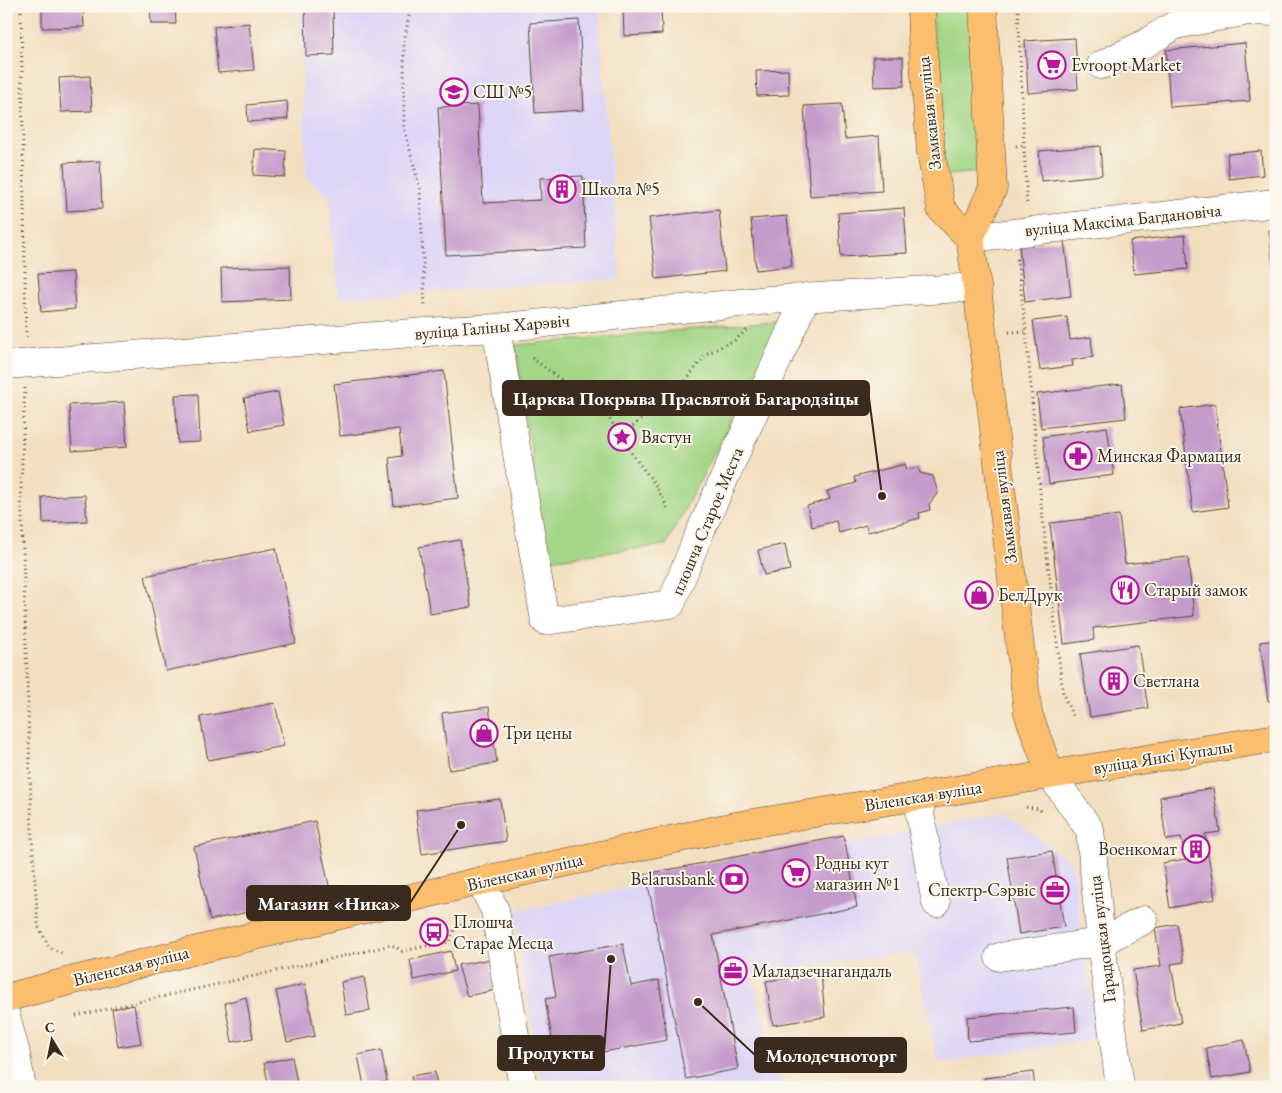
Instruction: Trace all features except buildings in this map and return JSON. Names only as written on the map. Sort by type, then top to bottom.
[{"type":"main road","name":"Замкавая вуліца","points":[[920,6],[931,152],[941,209],[970,238],[1028,713],[1050,774]]},
{"type":"main road","points":[[970,238],[993,188],[983,6]]},
{"type":"main road","name":"вуліца Янкі Купалы","points":[[1050,774],[1276,738]]},
{"type":"main road","name":"Віленская вуліца","points":[[6,998],[480,881],[736,826],[1050,774]]},
{"type":"street","points":[[1101,64],[1146,43],[1175,25],[1248,11],[1276,12]]},
{"type":"street","name":"вуліца Максіма Багдановіча","points":[[970,238],[1276,203]]},
{"type":"street","name":"вуліца Галіны Харэвіч","points":[[16,364],[496,328],[806,297],[977,287]]},
{"type":"street","name":"плошча Старое Места","points":[[496,328],[545,621],[672,604],[696,541],[806,297]]},
{"type":"street","name":"Гарадоцкая вуліца","points":[[1050,774],[1090,830],[1101,942],[1120,1087]]},
{"type":"street","points":[[920,796],[920,814],[936,903]]},
{"type":"street","points":[[480,881],[495,910],[523,1087]]},
{"type":"street","points":[[1000,957],[1101,942],[1144,920]]},
{"type":"street","points":[[6,1016],[22,1087]]},
{"type":"path","points":[[21,6],[16,364],[32,847],[38,926],[50,948],[65,955]]},
{"type":"path","points":[[411,6],[404,42],[404,127],[420,189],[426,332]]},
{"type":"path","points":[[1018,6],[1024,145]]},
{"type":"path","points":[[622,438],[684,382],[706,354],[735,340],[752,326],[770,300]]},
{"type":"path","points":[[1026,331],[1041,503],[1063,694],[1073,717]]},
{"type":"path","points":[[532,358],[575,390],[602,407],[634,457],[655,484],[668,509]]},
{"type":"path","points":[[1023,807],[1040,809],[1045,815]]},
{"type":"path","points":[[76,1016],[392,945],[402,951],[449,942],[455,928],[495,910]]},
{"type":"shaded area","name":"СШ №5","points":[[300,6],[598,6],[620,279],[338,298],[329,196],[306,178]]},
{"type":"shaded area","points":[[1003,813],[1072,862],[1097,1039],[939,1063],[914,952],[751,973],[783,1087],[542,1087],[514,911]]},
{"type":"green space","points":[[933,6],[972,6],[979,172],[940,176]]},
{"type":"green space","points":[[784,321],[666,545],[548,560],[515,345]]},
{"type":"place","name":"Evroopt Market","points":[[1052,65]]},
{"type":"place","name":"СШ №5","points":[[454,92]]},
{"type":"place","name":"Школа №5","points":[[562,189]]},
{"type":"place","name":"Вястун","points":[[622,437]]},
{"type":"place","name":"Минская Фармация","points":[[1078,456]]},
{"type":"place","name":"Царква Покрыва Прасвятой Багародзіцы","points":[[882,496]]},
{"type":"place","name":"Старый замок","points":[[1125,590]]},
{"type":"place","name":"БелДрук","points":[[979,595]]},
{"type":"place","name":"Светлана","points":[[1114,681]]},
{"type":"place","name":"Три цены","points":[[484,733]]},
{"type":"place","name":"Магазин «Ника»","points":[[461,825]]},
{"type":"place","name":"Военкомат","points":[[1196,849]]},
{"type":"place","name":"Родны кут магазин №1","points":[[796,873]]},
{"type":"place","name":"Belarusbank","points":[[734,879]]},
{"type":"place","name":"Спектр-Сэрвіс","points":[[1055,890]]},
{"type":"place","name":"Плошча Старае Месца","points":[[434,932]]},
{"type":"place","name":"Продукты","points":[[611,959]]},
{"type":"place","name":"Маладзечнагандаль","points":[[733,971]]},
{"type":"place","name":"Молодечноторг","points":[[698,1002]]}]
